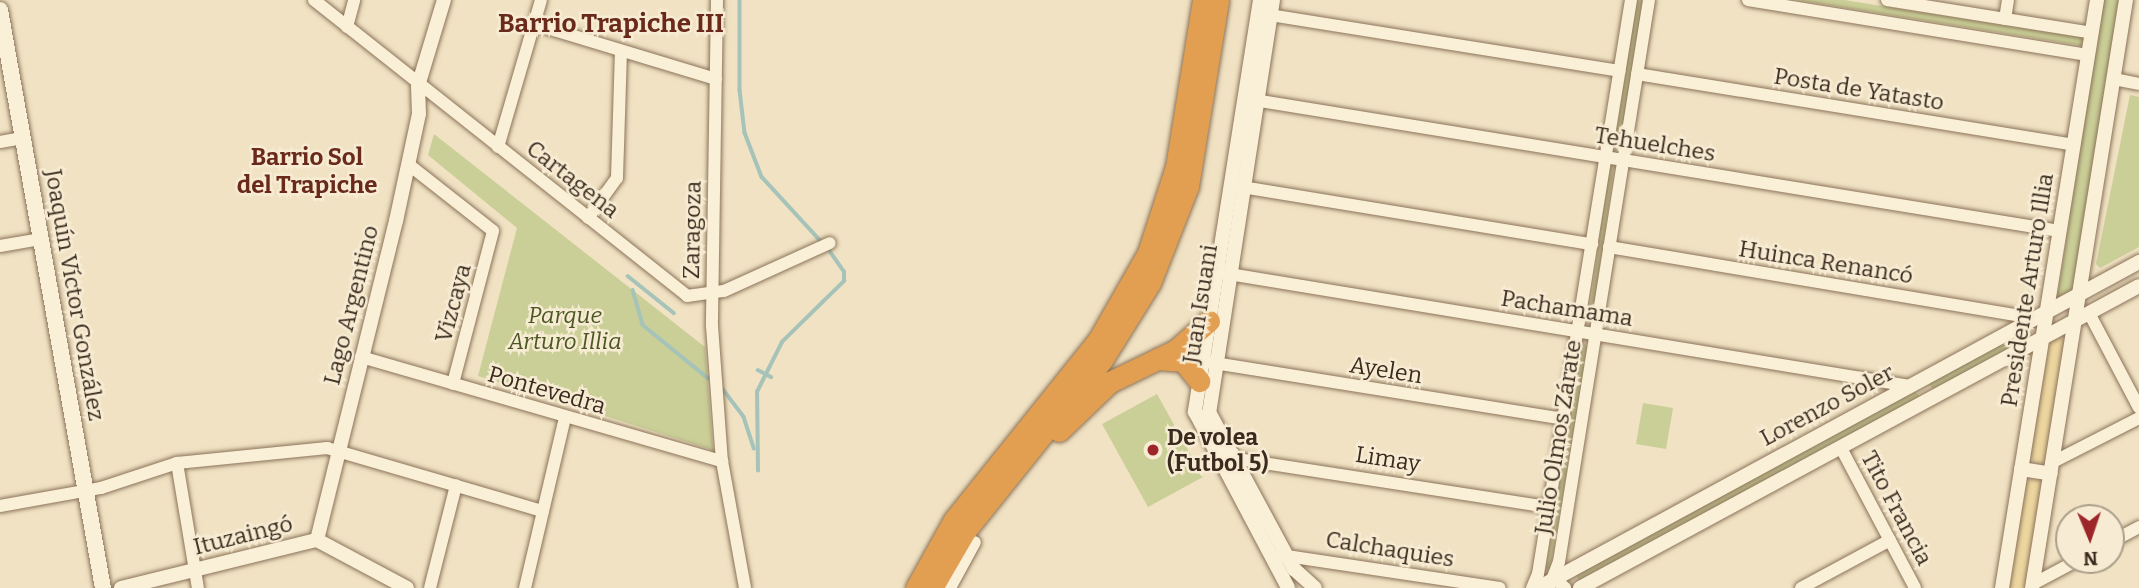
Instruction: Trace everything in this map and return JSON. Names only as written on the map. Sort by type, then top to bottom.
[{"type":"highway","points":[[932,588],[986,491],[1099,339],[1148,253],[1175,167],[1203,0]]},
{"type":"highway","points":[[1010,474],[1128,322],[1171,236],[1192,163],[1218,0]]},
{"type":"highway","points":[[986,491],[1010,474],[1110,382],[1176,350],[1216,313]]},
{"type":"highway","points":[[1154,359],[1182,361],[1205,369]]},
{"type":"highway","points":[[906,588],[941,538],[965,531]]},
{"type":"highway","points":[[916,588],[941,538]]},
{"type":"main road","name":"Joaquín Víctor González","points":[[0,10],[88,491],[103,588]]},
{"type":"street","name":"Cartagena","points":[[314,0],[418,86],[687,296],[711,295]]},
{"type":"street","points":[[347,27],[354,0]]},
{"type":"street","name":"Lago Argentino","points":[[317,540],[408,164],[419,114],[418,86],[444,0]]},
{"type":"street","points":[[498,147],[541,0]]},
{"type":"street","name":"Zaragoza","points":[[717,0],[711,295],[722,461],[746,588]]},
{"type":"street","name":"Julio Olmos Zárate","points":[[1532,588],[1549,507],[1631,0]]},
{"type":"street","name":"Julio Olmos Zárate","points":[[1556,585],[1649,0]]},
{"type":"street","points":[[1748,0],[2088,55]]},
{"type":"street","points":[[1887,0],[1918,2],[2092,33]]},
{"type":"street","points":[[2005,19],[2008,0]]},
{"type":"street","name":"Presidente Arturo Illia","points":[[2002,588],[2042,339],[2041,315],[2059,231],[2097,0]]},
{"type":"street","points":[[2033,586],[2126,0]]},
{"type":"street","points":[[1265,7],[1619,71]]},
{"type":"street","name":"Juan Isuani","points":[[1265,7],[1216,313],[1195,412],[1226,457],[1280,555],[1289,588]]},
{"type":"street","points":[[534,24],[716,79]]},
{"type":"street","points":[[588,218],[617,178],[621,51]]},
{"type":"street","name":"Posta de Yatasto","points":[[1637,74],[2074,145]]},
{"type":"street","points":[[2113,79],[2139,84]]},
{"type":"street","name":"Tehuelches","points":[[1250,100],[2059,231]]},
{"type":"street","points":[[0,142],[23,138]]},
{"type":"street","name":"Vizcaya","points":[[408,164],[493,232],[453,384]]},
{"type":"street","points":[[1236,186],[1591,244]]},
{"type":"street","points":[[0,246],[41,239]]},
{"type":"street","points":[[711,295],[805,258],[830,243]]},
{"type":"street","name":"Huinca Renancó","points":[[1609,247],[2041,315]]},
{"type":"street","name":"Lorenzo Soler","points":[[1538,588],[1556,585],[1914,384],[2139,262]]},
{"type":"street","name":"Juan Isuani","points":[[1222,273],[1205,369],[1209,412],[1226,457]]},
{"type":"street","name":"Pachamama","points":[[1222,273],[1914,384]]},
{"type":"street","name":"Lorenzo Soler","points":[[1580,588],[2139,286]]},
{"type":"street","points":[[2089,313],[2139,408]]},
{"type":"street","name":"Pontevedra","points":[[361,357],[722,461]]},
{"type":"street","name":"Ayelen","points":[[1205,369],[1563,419]]},
{"type":"street","points":[[1914,384],[1931,398]]},
{"type":"street","points":[[525,588],[565,417]]},
{"type":"street","points":[[2021,469],[2052,468],[2139,418]]},
{"type":"street","name":"Tito Francia","points":[[1841,447],[1915,588]]},
{"type":"street","points":[[0,506],[88,491],[177,463],[337,449],[543,510]]},
{"type":"street","name":"Limay","points":[[1226,457],[1549,507]]},
{"type":"street","points":[[177,463],[197,569],[198,588]]},
{"type":"street","points":[[430,588],[456,485]]},
{"type":"street","points":[[950,588],[965,531]]},
{"type":"street","name":"Ituzaingó","points":[[121,588],[317,540],[407,588]]},
{"type":"street","points":[[1801,588],[1890,540]]},
{"type":"street","name":"Juan Isuani","points":[[1280,555],[1315,588]]},
{"type":"street","name":"Calchaquies","points":[[1280,555],[1500,588]]},
{"type":"street","points":[[2033,586],[2055,573]]},
{"type":"green space","points":[[1637,0],[1644,0],[1620,147],[1614,147]]},
{"type":"green space","points":[[1797,0],[1844,0],[2085,38],[2084,46]]},
{"type":"green space","points":[[2103,0],[2121,0],[2073,290],[2057,299]]},
{"type":"green space","points":[[2130,95],[2139,97],[2139,247],[2100,268],[2096,264]]},
{"type":"green space","name":"Parque Arturo Illia","points":[[434,134],[705,347],[713,450],[478,376],[517,228],[428,155]]},
{"type":"green space","points":[[1614,167],[1592,321],[1588,322],[1609,169]]},
{"type":"green space","points":[[2029,329],[2033,335],[1933,389],[1928,383]]},
{"type":"green space","points":[[1583,342],[1588,347],[1550,570],[1546,568]]},
{"type":"green space","points":[[1915,391],[1920,397],[1579,580],[1575,574]]},
{"type":"green space","name":"De volea (Futbol 5)","points":[[1157,394],[1203,477],[1148,507],[1102,424]]},
{"type":"green space","points":[[1643,403],[1673,408],[1666,449],[1636,444]]},
{"type":"sand","points":[[2060,337],[2065,341],[2047,462],[2037,465],[2029,456],[2048,343]]},
{"type":"sand","points":[[2037,478],[2042,485],[2026,588],[2007,588],[2026,481]]},
{"type":"waterway","points":[[740,0],[740,90],[745,133],[762,177],[820,240]]},
{"type":"waterway","points":[[758,471],[757,392],[782,342],[844,281],[844,272],[830,252]]},
{"type":"waterway","points":[[628,276],[674,313]]},
{"type":"waterway","points":[[633,290],[643,325],[708,378]]},
{"type":"waterway","points":[[758,370],[771,377]]},
{"type":"waterway","points":[[723,389],[744,417],[754,448]]},
{"type":"place","name":"De volea (Futbol 5)","points":[[1153,450]]},
{"type":"district","name":"Barrio Trapiche III","points":[[611,24]]},
{"type":"district","name":"Barrio Sol del Trapiche","points":[[307,172]]}]
